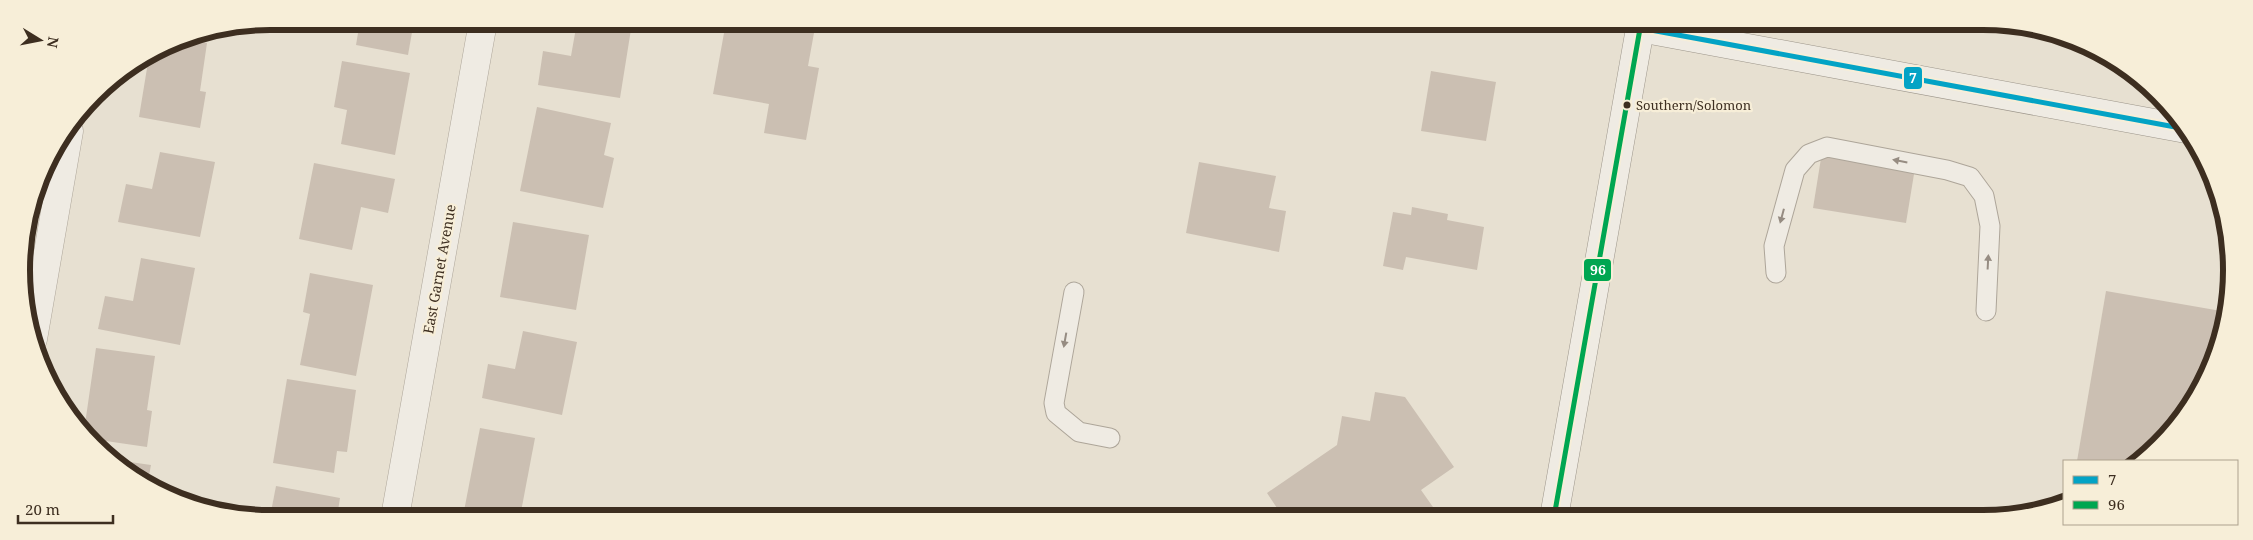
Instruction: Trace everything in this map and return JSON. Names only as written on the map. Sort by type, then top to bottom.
[{"type":"street","name":"East Garnet Avenue","points":[[396,510],[482,30]]},
{"type":"street","points":[[1555,510],[1639,30]]},
{"type":"street","points":[[1666,30],[2175,127]]},
{"type":"street","points":[[36,322],[67,142]]},
{"type":"lane","points":[[1776,273],[1774,246],[1795,170],[1809,154],[1827,147],[1947,170],[1970,178],[1984,196],[1990,226],[1986,311]]},
{"type":"lane","points":[[1074,292],[1054,403],[1056,413],[1079,432],[1110,438]]},
{"type":"building","points":[[358,30],[412,30],[408,55],[356,45]]},
{"type":"building","points":[[576,30],[631,30],[620,98],[538,85],[543,51],[571,56]]},
{"type":"building","points":[[725,30],[815,30],[808,66],[819,68],[806,140],[764,133],[769,104],[713,94]]},
{"type":"building","points":[[198,41],[207,43],[200,91],[206,92],[200,128],[139,117],[148,63],[178,48]]},
{"type":"building","points":[[342,61],[410,73],[395,155],[341,144],[347,110],[334,107]]},
{"type":"building","points":[[1431,71],[1496,82],[1486,141],[1421,131]]},
{"type":"building","points":[[537,107],[611,123],[604,155],[614,158],[603,208],[520,191]]},
{"type":"building","points":[[160,152],[215,162],[200,237],[118,222],[126,184],[152,189]]},
{"type":"building","points":[[1822,152],[1915,168],[1906,223],[1813,208]]},
{"type":"building","points":[[1199,162],[1276,176],[1269,208],[1286,211],[1279,252],[1186,233]]},
{"type":"building","points":[[314,163],[395,179],[388,213],[361,207],[352,250],[299,239]]},
{"type":"building","points":[[1412,207],[1448,214],[1447,220],[1484,227],[1477,270],[1406,257],[1403,270],[1383,266],[1393,212],[1411,215]]},
{"type":"building","points":[[513,222],[589,235],[576,310],[500,297]]},
{"type":"building","points":[[141,258],[195,268],[180,345],[98,329],[105,296],[133,301]]},
{"type":"building","points":[[310,273],[373,285],[356,376],[300,365],[310,314],[303,312]]},
{"type":"building","points":[[2106,291],[2219,311],[2215,332],[2205,362],[2191,390],[2153,440],[2129,460],[2077,460]]},
{"type":"building","points":[[523,331],[577,342],[562,415],[482,398],[488,364],[515,369]]},
{"type":"building","points":[[96,348],[155,356],[147,410],[152,411],[147,447],[100,440],[85,422]]},
{"type":"building","points":[[287,379],[356,390],[347,452],[337,451],[334,473],[273,463]]},
{"type":"building","points":[[1375,392],[1405,397],[1454,467],[1421,490],[1435,510],[1278,510],[1267,493],[1337,445],[1342,416],[1370,421]]},
{"type":"building","points":[[480,428],[535,438],[521,510],[464,510]]},
{"type":"building","points":[[126,461],[151,465],[149,477]]},
{"type":"building","points":[[276,486],[340,498],[338,510],[271,510]]},
{"type":"transit line","name":"96","points":[[1555,510],[1640,30]]},
{"type":"transit line","name":"7","points":[[1651,30],[2175,127]]},
{"type":"place","name":"Southern/Solomon","points":[[1627,105]]}]
